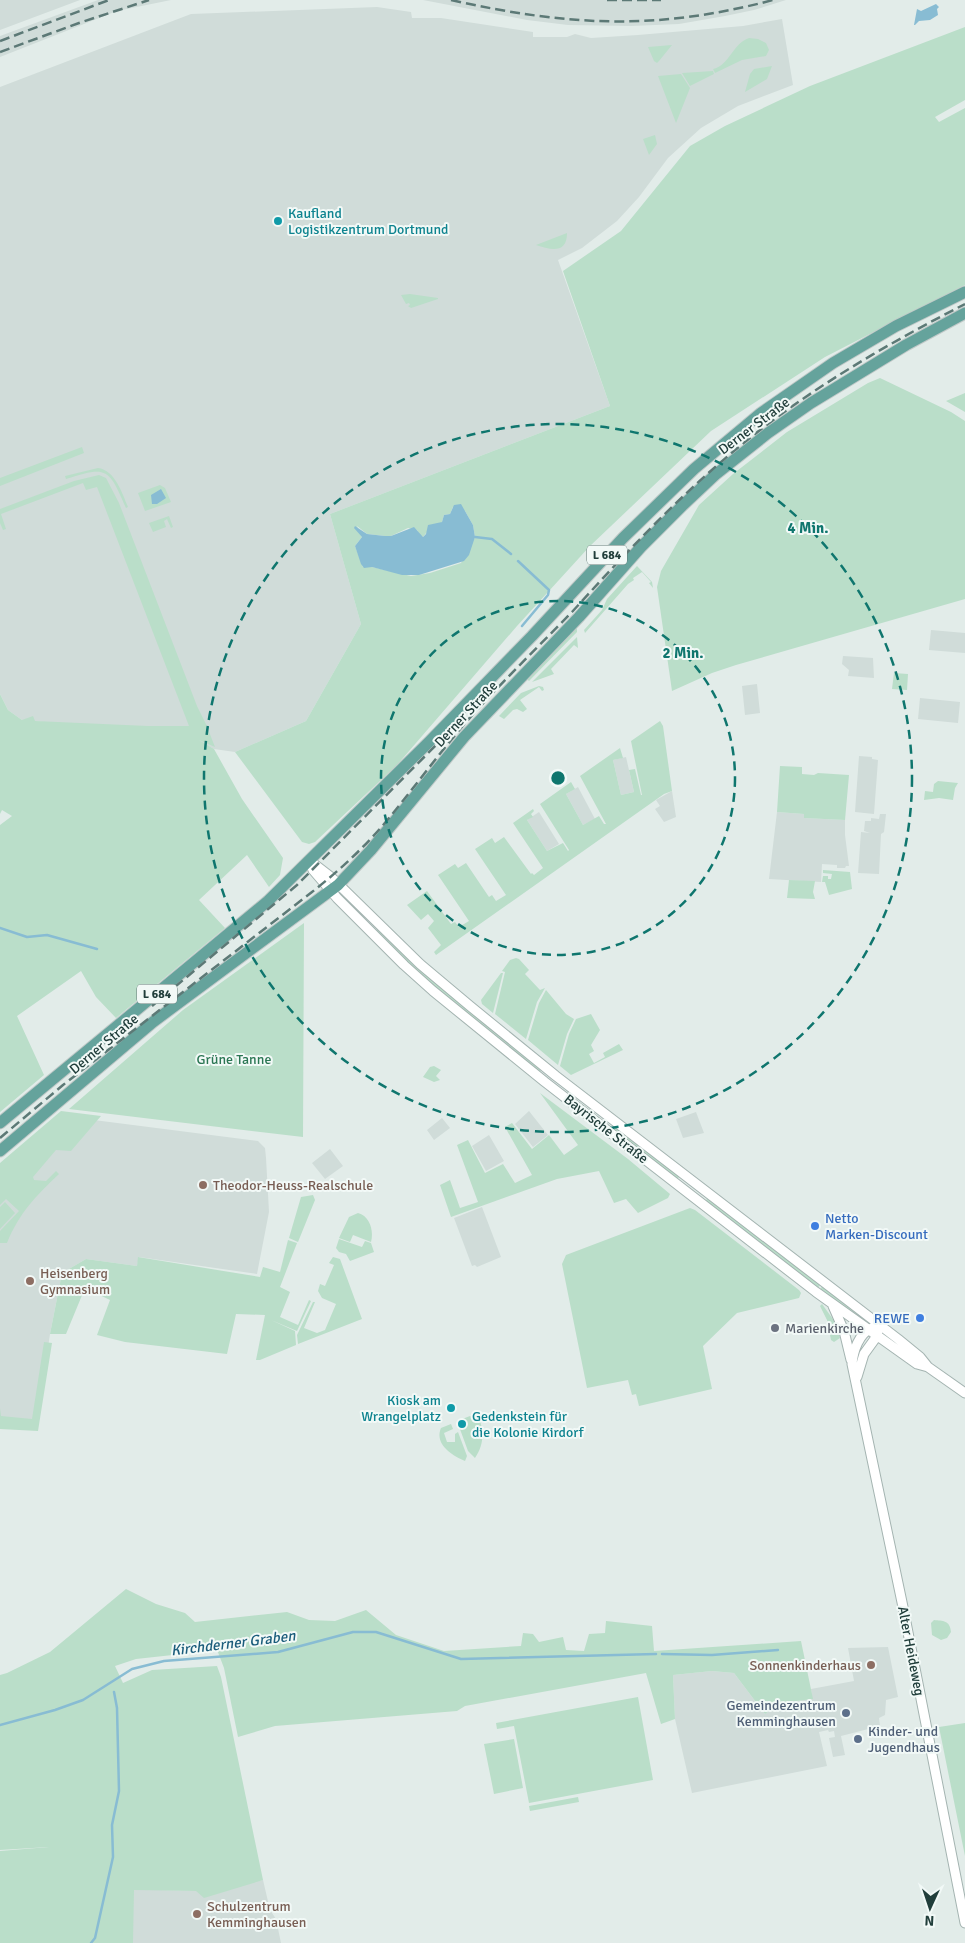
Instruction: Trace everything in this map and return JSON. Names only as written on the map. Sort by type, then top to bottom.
[{"type":"main road","name":"Derner Straße","points":[[0,1123],[248,919],[429,742],[539,629],[623,538],[694,469],[761,413],[833,363],[896,326],[965,292]]},
{"type":"main road","name":"Derner Straße","points":[[0,1151],[154,1022],[335,888],[372,850],[464,737],[567,629],[641,547],[698,490],[744,451],[811,402],[906,345],[965,313]]},
{"type":"street","name":"Bayrische Straße","points":[[309,860],[313,870],[470,1006],[556,1076],[920,1357],[928,1367],[965,1393]]},
{"type":"street","name":"Bayrische Straße","points":[[335,888],[374,937],[433,991],[545,1082],[832,1304],[917,1364],[928,1367]]},
{"type":"street","name":"Alter Heideweg","points":[[832,1304],[844,1331],[856,1379],[965,1923]]},
{"type":"street","name":"Alter Heideweg","points":[[856,1379],[864,1354],[877,1336],[879,1325]]},
{"type":"street","points":[[852,1364],[857,1344],[868,1330],[879,1325]]},
{"type":"shaded area","points":[[0,0],[80,0],[0,30]]},
{"type":"shaded area","points":[[98,0],[171,0],[117,11],[0,57],[0,36]]},
{"type":"shaded area","points":[[423,0],[786,0],[754,10],[679,24],[631,26],[568,25],[527,20]]},
{"type":"shaded area","points":[[377,7],[411,12],[412,18],[441,18],[533,32],[533,37],[567,37],[575,34],[591,38],[638,35],[743,26],[782,19],[793,85],[738,106],[701,128],[668,158],[639,197],[617,221],[582,248],[558,260],[610,406],[330,514],[361,624],[306,721],[235,752],[214,749],[191,736],[22,720],[8,710],[0,694],[0,87],[191,14]]},
{"type":"shaded area","points":[[931,630],[965,633],[965,653],[929,650]]},
{"type":"shaded area","points":[[843,656],[873,658],[874,678],[848,676],[849,670],[842,664]]},
{"type":"shaded area","points":[[757,684],[760,713],[745,715],[742,686]]},
{"type":"shaded area","points":[[920,698],[960,702],[958,723],[918,719]]},
{"type":"shaded area","points":[[859,756],[872,757],[872,759],[878,760],[874,814],[855,812]]},
{"type":"shaded area","points":[[626,757],[634,792],[621,795],[613,760]]},
{"type":"shaded area","points":[[578,787],[595,819],[583,825],[566,794]]},
{"type":"shaded area","points":[[672,791],[676,817],[664,822],[655,809],[660,806],[656,800]]},
{"type":"shaded area","points":[[539,812],[559,844],[547,851],[527,820]]},
{"type":"shaded area","points":[[777,812],[804,814],[804,818],[845,820],[849,866],[837,868],[837,865],[822,864],[821,882],[769,879]]},
{"type":"shaded area","points":[[880,814],[886,814],[884,832],[881,834],[879,874],[858,873],[861,832],[870,833],[864,831],[865,821],[871,821],[871,818],[879,819]]},
{"type":"shaded area","points":[[529,1111],[548,1135],[533,1147],[515,1124]]},
{"type":"shaded area","points":[[696,1112],[704,1133],[683,1138],[676,1119]]},
{"type":"shaded area","points":[[442,1118],[450,1128],[434,1140],[427,1130]]},
{"type":"shaded area","points":[[86,1119],[258,1141],[265,1148],[269,1212],[257,1274],[139,1257],[137,1266],[86,1259],[62,1273],[50,1334],[36,1428],[0,1426],[0,1190]]},
{"type":"shaded area","points":[[489,1135],[504,1161],[486,1171],[472,1146]]},
{"type":"shaded area","points":[[330,1149],[343,1166],[325,1179],[312,1163]]},
{"type":"shaded area","points":[[482,1207],[501,1257],[477,1267],[475,1265],[472,1266],[454,1218]]},
{"type":"shaded area","points":[[888,1647],[898,1697],[886,1700],[885,1715],[879,1718],[880,1726],[841,1736],[845,1755],[833,1757],[829,1738],[835,1737],[834,1731],[819,1732],[827,1766],[692,1793],[675,1719],[673,1675],[712,1671],[734,1673],[765,1714],[780,1703],[812,1699],[811,1689],[854,1681],[848,1648]]},
{"type":"shaded area","name":"Schulzentrum Kemminghausen","points":[[263,1880],[270,1910],[276,1919],[281,1943],[118,1943],[122,1889],[196,1891]]},
{"type":"green space","points":[[965,27],[965,100],[935,117],[939,122],[965,108],[965,285],[825,357],[711,431],[590,546],[517,626],[397,765],[315,842],[309,844],[302,842],[235,752],[306,721],[361,624],[330,514],[610,406],[563,271],[621,231],[690,146],[725,126],[810,86]],"holes":[[[453,507],[465,511],[473,525],[475,537],[461,563],[430,573],[411,576],[372,567],[363,567],[355,546],[362,537],[357,526],[367,534],[385,536],[391,536],[408,528],[417,530],[423,537],[442,522],[444,515],[450,514]]]},
{"type":"green space","points":[[749,38],[758,39],[766,43],[769,50],[766,56],[742,60],[715,73],[713,69],[723,64],[739,45]]},
{"type":"green space","points":[[672,45],[657,63],[654,61],[648,47]]},
{"type":"green space","points":[[772,66],[767,79],[745,92],[750,74],[754,69]]},
{"type":"green space","points":[[713,71],[714,74],[690,86],[682,73]]},
{"type":"green space","points":[[681,74],[690,88],[676,123],[658,76]]},
{"type":"green space","points":[[655,135],[657,144],[649,155],[643,139]]},
{"type":"green space","points":[[567,233],[564,244],[557,249],[536,245]]},
{"type":"green space","points":[[410,294],[438,299],[411,308],[408,306],[410,305],[409,303],[406,304],[401,295]]},
{"type":"green space","points":[[880,378],[951,412],[965,421],[965,599],[736,665],[712,673],[672,691],[657,587],[661,571],[699,505],[733,474],[787,432],[868,383]]},
{"type":"green space","points":[[965,393],[965,412],[946,401]]},
{"type":"green space","points":[[82,447],[84,453],[0,486],[0,478]]},
{"type":"green space","points":[[98,468],[109,473],[113,478],[128,507],[126,508],[111,478],[105,474],[91,472],[66,479],[65,476]]},
{"type":"green space","points":[[99,475],[106,478],[119,503],[197,706],[215,747],[199,740],[214,749],[242,799],[283,858],[280,875],[269,887],[247,855],[199,900],[225,928],[116,1018],[96,997],[81,971],[17,1016],[44,1075],[0,1112],[0,825],[12,816],[2,810],[0,814],[0,694],[8,710],[22,720],[33,716],[35,721],[189,726],[97,487],[86,490],[83,483],[1,514],[6,529],[3,530],[0,523],[0,509],[74,481]]},
{"type":"green space","points":[[160,485],[165,488],[171,502],[145,511],[138,493]]},
{"type":"green space","points":[[169,516],[173,527],[171,528],[167,519],[164,521],[166,527],[153,532],[149,523]]},
{"type":"green space","points":[[637,566],[652,582],[653,588],[649,583],[651,582],[642,572],[633,578],[634,580],[628,584],[585,633],[584,630],[602,610],[607,599]]},
{"type":"green space","points":[[577,625],[577,632],[529,681],[526,678]]},
{"type":"green space","points":[[577,637],[578,648],[574,645],[551,669],[554,674],[532,682]]},
{"type":"green space","points":[[894,673],[908,674],[907,690],[892,689]]},
{"type":"green space","points":[[539,686],[543,687],[544,690],[542,691],[539,687],[520,700],[527,709],[523,712],[517,709],[513,710],[504,719],[499,716],[521,693]]},
{"type":"green space","points":[[660,721],[663,726],[672,791],[664,794],[436,955],[434,952],[441,945],[428,928],[434,921],[428,914],[421,920],[407,905],[427,891],[451,924],[455,922],[459,927],[469,921],[438,875],[455,864],[458,868],[466,863],[489,897],[492,895],[496,901],[506,895],[475,849],[492,838],[495,843],[504,837],[531,874],[534,875],[543,868],[513,823],[533,809],[534,811],[531,814],[533,817],[527,820],[547,851],[563,843],[568,851],[540,804],[571,782],[575,789],[566,794],[583,825],[599,816],[604,824],[606,824],[580,776],[620,748],[623,758],[613,760],[621,795],[634,792],[629,770],[635,769],[642,795],[631,741]]},
{"type":"green space","points":[[780,766],[802,767],[802,774],[849,775],[845,820],[804,818],[804,814],[777,812]]},
{"type":"green space","points":[[938,781],[958,783],[953,800],[939,798],[924,800],[925,791],[933,792],[934,784]]},
{"type":"green space","points":[[823,870],[850,872],[852,889],[829,895],[825,882],[822,882],[823,876],[828,876],[828,879],[831,879],[832,874],[823,873]]},
{"type":"green space","points":[[789,880],[815,881],[813,892],[815,899],[787,898]]},
{"type":"green space","name":"Grüne Tanne","points":[[304,923],[303,1137],[69,1109],[183,1010]]},
{"type":"green space","points":[[378,929],[449,992],[543,1068],[538,1073],[436,991],[374,932]]},
{"type":"green space","points":[[516,958],[529,970],[525,974],[540,990],[545,988],[537,1002],[526,1039],[495,1014],[505,972],[502,971],[510,960]]},
{"type":"green space","points":[[501,973],[503,973],[493,1013],[482,1004],[481,1000]]},
{"type":"green space","points":[[546,990],[566,1014],[574,1019],[567,1034],[558,1065],[528,1040],[539,1003]]},
{"type":"green space","points":[[591,1014],[600,1030],[591,1045],[594,1051],[589,1054],[594,1063],[605,1057],[603,1053],[619,1044],[623,1050],[571,1075],[560,1066],[569,1034],[576,1019]]},
{"type":"green space","points":[[434,1066],[441,1070],[436,1076],[440,1080],[434,1082],[423,1077],[430,1067]]},
{"type":"green space","points":[[540,1093],[628,1159],[670,1194],[668,1198],[638,1213],[626,1199],[614,1203],[599,1171],[557,1179],[451,1217],[440,1185],[450,1180],[460,1208],[478,1202],[457,1145],[468,1140],[485,1173],[503,1164],[515,1183],[532,1175],[505,1127],[512,1123],[532,1149],[549,1135],[564,1155],[578,1145]]},
{"type":"green space","points":[[61,1111],[101,1116],[71,1151],[56,1150],[33,1177],[34,1180],[46,1181],[56,1171],[59,1174],[29,1205],[7,1243],[0,1243],[0,1231],[19,1211],[6,1199],[0,1205],[0,1163]]},
{"type":"green space","points":[[616,1125],[681,1175],[676,1180],[612,1130]]},
{"type":"green space","points":[[313,1195],[315,1200],[298,1242],[289,1238],[301,1197]]},
{"type":"green space","points":[[708,1197],[821,1284],[817,1289],[705,1202]]},
{"type":"green space","points":[[5,1202],[15,1213],[0,1229],[0,1207]]},
{"type":"green space","points":[[690,1208],[799,1290],[801,1293],[799,1298],[737,1313],[703,1346],[712,1389],[639,1406],[636,1394],[632,1395],[628,1380],[587,1388],[562,1264],[566,1255]]},
{"type":"green space","points":[[358,1213],[366,1217],[370,1224],[371,1242],[353,1235],[350,1242],[339,1238],[349,1217]]},
{"type":"green space","points":[[339,1239],[362,1247],[365,1241],[371,1243],[374,1252],[350,1261],[346,1254],[339,1252],[336,1248]]},
{"type":"green space","points":[[288,1240],[297,1243],[280,1287],[290,1292],[280,1317],[298,1325],[309,1300],[311,1301],[297,1331],[271,1320],[295,1331],[296,1345],[260,1360],[256,1360],[265,1315],[236,1314],[227,1354],[125,1342],[97,1335],[110,1300],[85,1288],[66,1334],[50,1334],[62,1273],[86,1259],[137,1266],[138,1257],[260,1277],[263,1267],[280,1272]]},
{"type":"green space","points":[[333,1257],[340,1259],[362,1319],[298,1344],[297,1335],[313,1302],[315,1302],[304,1328],[317,1333],[325,1330],[336,1304],[322,1298],[318,1291],[320,1284],[325,1286],[334,1265],[329,1263]]},
{"type":"green space","points":[[823,1285],[864,1318],[860,1323],[819,1291]]},
{"type":"green space","points":[[822,1304],[835,1322],[840,1338],[834,1342],[831,1340],[827,1320],[820,1306]]},
{"type":"green space","points":[[44,1342],[52,1343],[38,1431],[0,1429],[0,1408],[1,1416],[32,1419]]},
{"type":"green space","points":[[470,1416],[479,1419],[482,1429],[480,1449],[475,1458],[468,1451],[457,1421]]},
{"type":"green space","points":[[451,1424],[453,1429],[444,1433],[447,1442],[455,1442],[455,1434],[458,1432],[467,1456],[465,1461],[450,1453],[440,1439],[441,1428]]},
{"type":"green space","points":[[126,1589],[156,1604],[185,1613],[195,1622],[287,1612],[309,1620],[335,1621],[366,1610],[396,1635],[444,1651],[521,1646],[523,1633],[533,1634],[539,1642],[563,1637],[566,1650],[584,1651],[589,1634],[605,1633],[606,1621],[652,1626],[654,1651],[801,1641],[813,1699],[780,1703],[765,1714],[734,1673],[712,1671],[673,1675],[675,1719],[661,1724],[646,1673],[465,1706],[457,1711],[275,1726],[238,1737],[224,1668],[216,1647],[191,1653],[136,1659],[115,1666],[123,1683],[152,1670],[217,1666],[221,1677],[263,1880],[204,1898],[196,1891],[134,1890],[133,1943],[0,1943],[0,1851],[49,1847],[0,1850],[0,1675],[50,1652]]},
{"type":"green space","points":[[934,1620],[948,1623],[951,1632],[947,1638],[941,1640],[932,1635],[931,1623]]},
{"type":"green space","points":[[638,1697],[653,1780],[529,1803],[514,1726],[497,1729],[496,1723]]},
{"type":"green space","points":[[965,1723],[965,1856],[939,1727]]},
{"type":"green space","points":[[514,1739],[523,1788],[494,1794],[484,1744]]},
{"type":"green space","points":[[578,1797],[579,1802],[530,1811],[529,1806]]},
{"type":"water","points":[[936,4],[939,7],[937,9],[938,15],[930,20],[919,21],[914,25],[917,9],[921,11]]},
{"type":"water","points":[[161,489],[166,498],[157,504],[152,504],[151,495]]},
{"type":"water","points":[[461,504],[473,525],[475,537],[469,555],[464,561],[419,575],[402,575],[372,567],[364,568],[361,564],[355,546],[362,537],[354,528],[355,526],[367,534],[385,536],[391,536],[414,527],[423,537],[426,534],[428,525],[442,522],[444,515],[450,514],[454,505]]},
{"type":"waterway","points":[[475,537],[492,539],[511,554]]},
{"type":"waterway","points":[[518,561],[549,590],[548,595],[522,626]]},
{"type":"waterway","points":[[0,928],[27,937],[47,935],[97,949]]},
{"type":"waterway","name":"Kirchderner Graben","points":[[0,1725],[83,1700],[132,1669],[164,1661],[278,1652],[353,1632],[376,1632],[461,1659],[656,1654]]},
{"type":"waterway","name":"Kirchderner Graben","points":[[662,1654],[712,1655],[778,1650]]},
{"type":"waterway","points":[[91,1943],[95,1938],[113,1857],[112,1825],[119,1791],[117,1708],[114,1692]]},
{"type":"railway","points":[[0,41],[109,0]]},
{"type":"railway","points":[[0,52],[149,0]]},
{"type":"railway","points":[[451,0],[534,15],[573,20],[612,21],[690,17],[773,0]]},
{"type":"railway","points":[[607,0],[661,0]]},
{"type":"railway","points":[[0,1138],[63,1085],[333,875],[380,828],[453,737],[488,698],[640,539],[712,469],[788,409],[837,376],[887,346],[965,304]]},
{"type":"railway","points":[[152,1006],[297,885],[453,728]]},
{"type":"place","name":"Kaufland Logistikzentrum Dortmund","points":[[278,221]]},
{"type":"place","name":"Theodor-Heuss-Realschule","points":[[203,1185]]},
{"type":"place","name":"Netto Marken-Discount","points":[[815,1226]]},
{"type":"place","name":"Heisenberg Gymnasium","points":[[30,1281]]},
{"type":"place","name":"REWE","points":[[920,1318]]},
{"type":"place","name":"Marienkirche","points":[[775,1328]]},
{"type":"place","name":"Kiosk am Wrangelplatz","points":[[451,1408]]},
{"type":"place","name":"Gedenkstein für die Kolonie Kirdorf","points":[[462,1424]]},
{"type":"place","name":"Sonnenkinderhaus","points":[[871,1665]]},
{"type":"place","name":"Gemeindezentrum Kemminghausen","points":[[846,1713]]},
{"type":"place","name":"Kinder- und Jugendhaus","points":[[858,1739]]},
{"type":"place","name":"Schulzentrum Kemminghausen","points":[[197,1914]]}]
